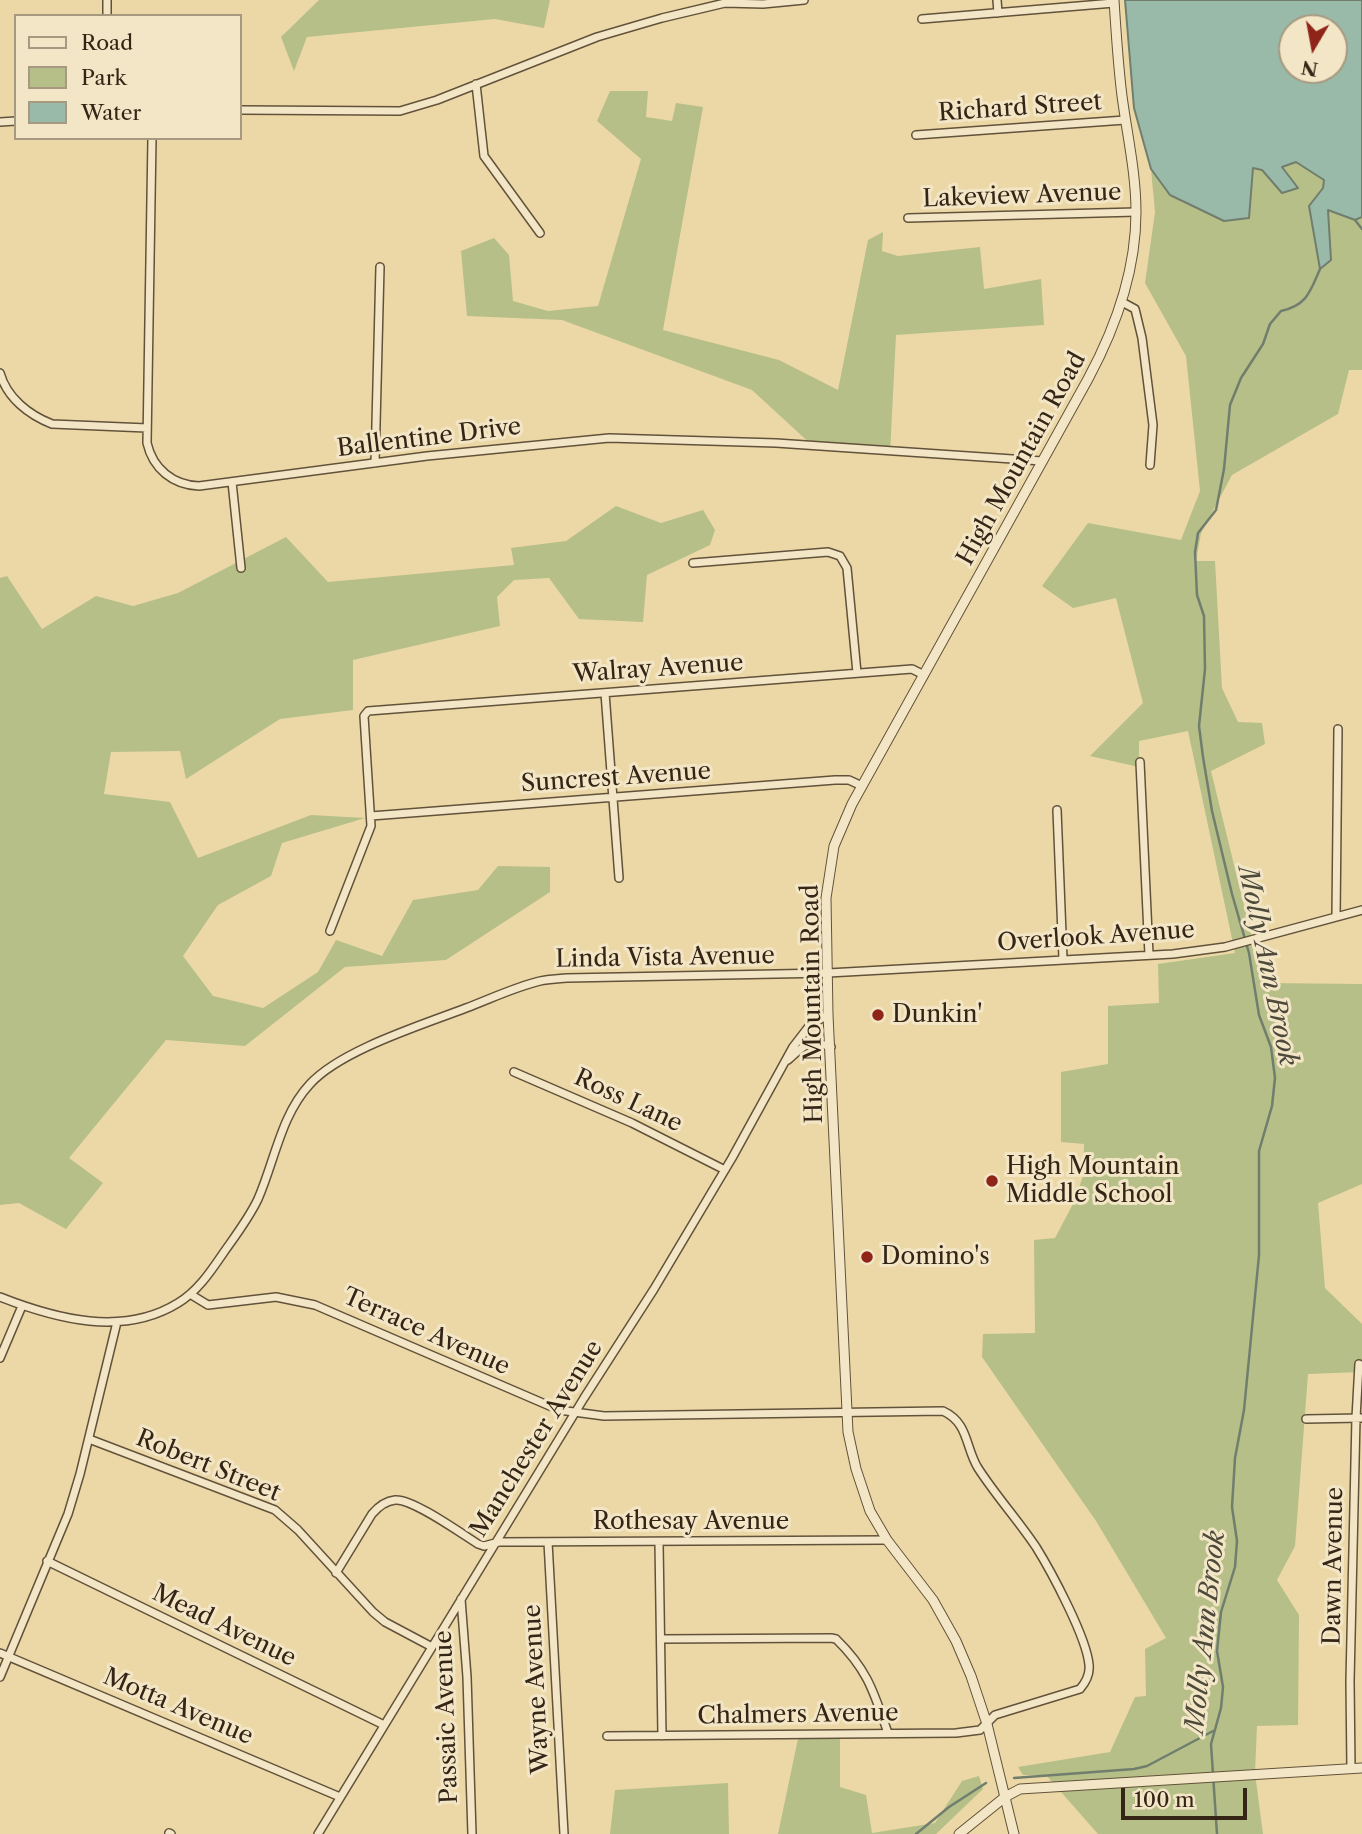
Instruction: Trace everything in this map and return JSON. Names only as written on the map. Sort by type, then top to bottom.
[{"type":"street","points":[[242,110],[393,111],[437,100],[597,37],[662,18],[725,4],[804,0]]},
{"type":"street","points":[[997,0],[998,13]]},
{"type":"street","points":[[922,19],[1114,2]]},
{"type":"street","name":"High Mountain Road","points":[[1014,1834],[987,1724],[968,1667],[933,1600],[887,1540],[870,1511],[851,1448],[828,1014],[828,880],[840,831],[862,786],[1104,349],[1122,302],[1130,268],[1136,212],[1135,178],[1125,120],[1114,2]]},
{"type":"street","points":[[476,84],[484,156],[540,233]]},
{"type":"street","name":"Richard Street","points":[[916,135],[1125,120]]},
{"type":"street","name":"Ballentine Drive","points":[[152,140],[147,428],[151,455],[164,474],[189,486],[609,438],[775,443],[1042,461]]},
{"type":"street","name":"Lakeview Avenue","points":[[908,218],[1136,212]]},
{"type":"street","points":[[374,463],[380,267]]},
{"type":"street","points":[[1122,302],[1135,309],[1142,338],[1153,425],[1150,465]]},
{"type":"street","points":[[0,373],[13,397],[37,418],[51,424],[147,428]]},
{"type":"street","points":[[232,482],[241,568]]},
{"type":"street","points":[[692,564],[828,552],[840,556],[847,568],[857,673]]},
{"type":"street","name":"Walray Avenue","points":[[371,816],[364,716],[368,711],[912,668],[924,675]]},
{"type":"street","points":[[605,693],[619,878]]},
{"type":"street","points":[[1336,917],[1338,729]]},
{"type":"street","points":[[1140,762],[1149,955]]},
{"type":"street","name":"Suncrest Avenue","points":[[371,816],[849,780],[862,786]]},
{"type":"street","points":[[1057,810],[1063,959]]},
{"type":"street","points":[[330,931],[371,826],[371,816]]},
{"type":"street","name":"Overlook Avenue","points":[[828,973],[1149,955],[1225,947],[1362,911]]},
{"type":"street","name":"Linda Vista Avenue","points":[[190,1294],[204,1281],[250,1215],[294,1104],[308,1085],[324,1070],[378,1042],[544,980],[828,973]]},
{"type":"street","name":"Manchester Avenue","points":[[318,1834],[575,1413],[654,1289],[801,1035],[814,1022],[828,1014]]},
{"type":"street","name":"Manchester Avenue","points":[[785,1062],[808,1044],[817,1042],[831,1047]]},
{"type":"street","name":"Ross Lane","points":[[514,1072],[632,1123],[725,1170]]},
{"type":"street","points":[[0,1297],[22,1306],[75,1320],[117,1322],[154,1315],[179,1303],[190,1294]]},
{"type":"street","name":"Terrace Avenue","points":[[190,1294],[208,1305],[276,1297],[315,1305],[522,1395],[559,1410],[575,1413],[604,1416],[847,1412]]},
{"type":"street","points":[[0,1358],[22,1306]]},
{"type":"street","points":[[0,1677],[68,1514],[117,1322]]},
{"type":"street","name":"Dawn Avenue","points":[[1351,1769],[1352,1611],[1358,1515],[1359,1364]]},
{"type":"street","name":"Chalmers Avenue","points":[[607,1736],[957,1733],[980,1730],[995,1715],[1074,1692],[1084,1684],[1089,1664],[1069,1610],[1035,1546],[976,1464],[965,1431],[958,1420],[938,1410],[847,1412]]},
{"type":"street","points":[[1306,1419],[1359,1418]]},
{"type":"street","name":"Robert Street","points":[[89,1439],[275,1510],[298,1530],[373,1612],[385,1622],[432,1647]]},
{"type":"street","name":"Rothesay Avenue","points":[[336,1573],[372,1514],[378,1507],[394,1500],[413,1504],[484,1546],[495,1543],[548,1542],[887,1540]]},
{"type":"street","name":"Wayne Avenue","points":[[548,1542],[564,1834]]},
{"type":"street","points":[[659,1543],[662,1736]]},
{"type":"street","name":"Mead Avenue","points":[[47,1561],[384,1725]]},
{"type":"street","name":"Passaic Avenue","points":[[461,1598],[467,1677],[472,1834]]},
{"type":"street","points":[[1352,1611],[1362,1611]]},
{"type":"street","points":[[661,1639],[836,1639],[870,1681],[888,1733]]},
{"type":"street","name":"Motta Avenue","points":[[0,1653],[340,1797]]},
{"type":"street","points":[[959,1834],[1005,1797],[1020,1789],[1362,1768]]},
{"type":"green space","points":[[319,0],[550,0],[544,28],[495,19],[307,37],[294,71],[281,37]]},
{"type":"green space","points":[[610,91],[648,91],[646,117],[672,121],[676,103],[703,107],[663,330],[779,360],[838,390],[868,240],[883,232],[882,251],[898,256],[980,247],[984,289],[1041,279],[1044,325],[896,335],[890,454],[814,447],[752,390],[562,320],[467,316],[461,251],[494,238],[509,255],[513,301],[548,311],[598,306],[641,159],[597,121]]},
{"type":"green space","points":[[1296,162],[1324,180],[1323,188],[1309,206],[1331,260],[1327,210],[1355,220],[1362,217],[1362,370],[1349,370],[1338,414],[1232,475],[1201,533],[1196,561],[1215,561],[1222,688],[1238,722],[1262,723],[1265,744],[1211,771],[1263,983],[1362,984],[1362,1184],[1318,1203],[1325,1288],[1362,1324],[1362,1372],[1308,1374],[1295,1546],[1277,1580],[1299,1615],[1298,1725],[1257,1726],[1255,1773],[1263,1834],[1098,1834],[1046,1775],[1023,1775],[1018,1767],[1110,1752],[1135,1697],[1146,1696],[1145,1649],[1166,1638],[1096,1521],[982,1357],[983,1334],[1035,1333],[1034,1240],[1055,1238],[1074,1202],[1083,1176],[1084,1144],[1061,1142],[1061,1072],[1108,1064],[1108,1006],[1159,1003],[1158,964],[1235,953],[1188,731],[1139,741],[1139,767],[1090,756],[1143,703],[1116,598],[1073,608],[1042,586],[1088,523],[1181,540],[1200,491],[1186,356],[1145,283],[1155,212],[1151,169],[1170,195],[1249,218],[1253,167],[1262,170]]},
{"type":"green space","points":[[616,506],[661,523],[703,510],[715,530],[710,545],[647,575],[643,622],[579,619],[549,578],[514,580],[497,597],[500,626],[353,660],[353,710],[280,719],[186,779],[180,751],[111,752],[104,794],[170,802],[198,858],[311,815],[365,818],[282,843],[271,876],[218,905],[183,956],[213,996],[263,1008],[318,972],[336,940],[382,956],[413,900],[478,890],[498,866],[550,867],[550,892],[446,960],[345,967],[245,1046],[166,1040],[69,1158],[103,1183],[66,1229],[19,1203],[0,1205],[0,578],[7,576],[42,629],[96,596],[133,606],[178,593],[286,537],[328,582],[514,565],[511,548],[566,541]]},
{"type":"green space","points":[[799,1734],[840,1736],[840,1787],[866,1795],[872,1833],[935,1823],[962,1781],[979,1776],[983,1789],[936,1834],[778,1834]]},
{"type":"green space","points":[[728,1783],[729,1834],[610,1834],[615,1790]]},
{"type":"water","points":[[1125,0],[1362,0],[1362,217],[1355,220],[1328,210],[1331,260],[1320,269],[1309,206],[1323,188],[1324,180],[1296,162],[1282,167],[1298,188],[1282,193],[1262,170],[1253,168],[1249,218],[1224,221],[1170,195],[1151,169],[1134,108]]},
{"type":"waterway","points":[[1355,220],[1362,229]]},
{"type":"waterway","name":"Molly Ann Brook","points":[[1217,1834],[1211,1744],[1221,1708],[1223,1687],[1217,1651],[1221,1612],[1235,1567],[1237,1541],[1232,1507],[1235,1458],[1244,1410],[1259,1255],[1259,1151],[1272,1106],[1275,1078],[1271,1047],[1259,1015],[1249,953],[1212,811],[1203,757],[1199,726],[1205,669],[1204,616],[1197,595],[1195,552],[1198,533],[1216,510],[1224,469],[1230,405],[1241,378],[1263,344],[1270,324],[1281,311],[1302,301],[1320,269]]},
{"type":"waterway","points":[[1014,1778],[1147,1766],[1215,1730]]},
{"type":"waterway","points":[[916,1834],[949,1807],[986,1783]]},
{"type":"place","name":"Dunkin'","points":[[878,1015]]},
{"type":"place","name":"High Mountain Middle School","points":[[992,1181]]},
{"type":"place","name":"Domino's","points":[[867,1257]]}]
